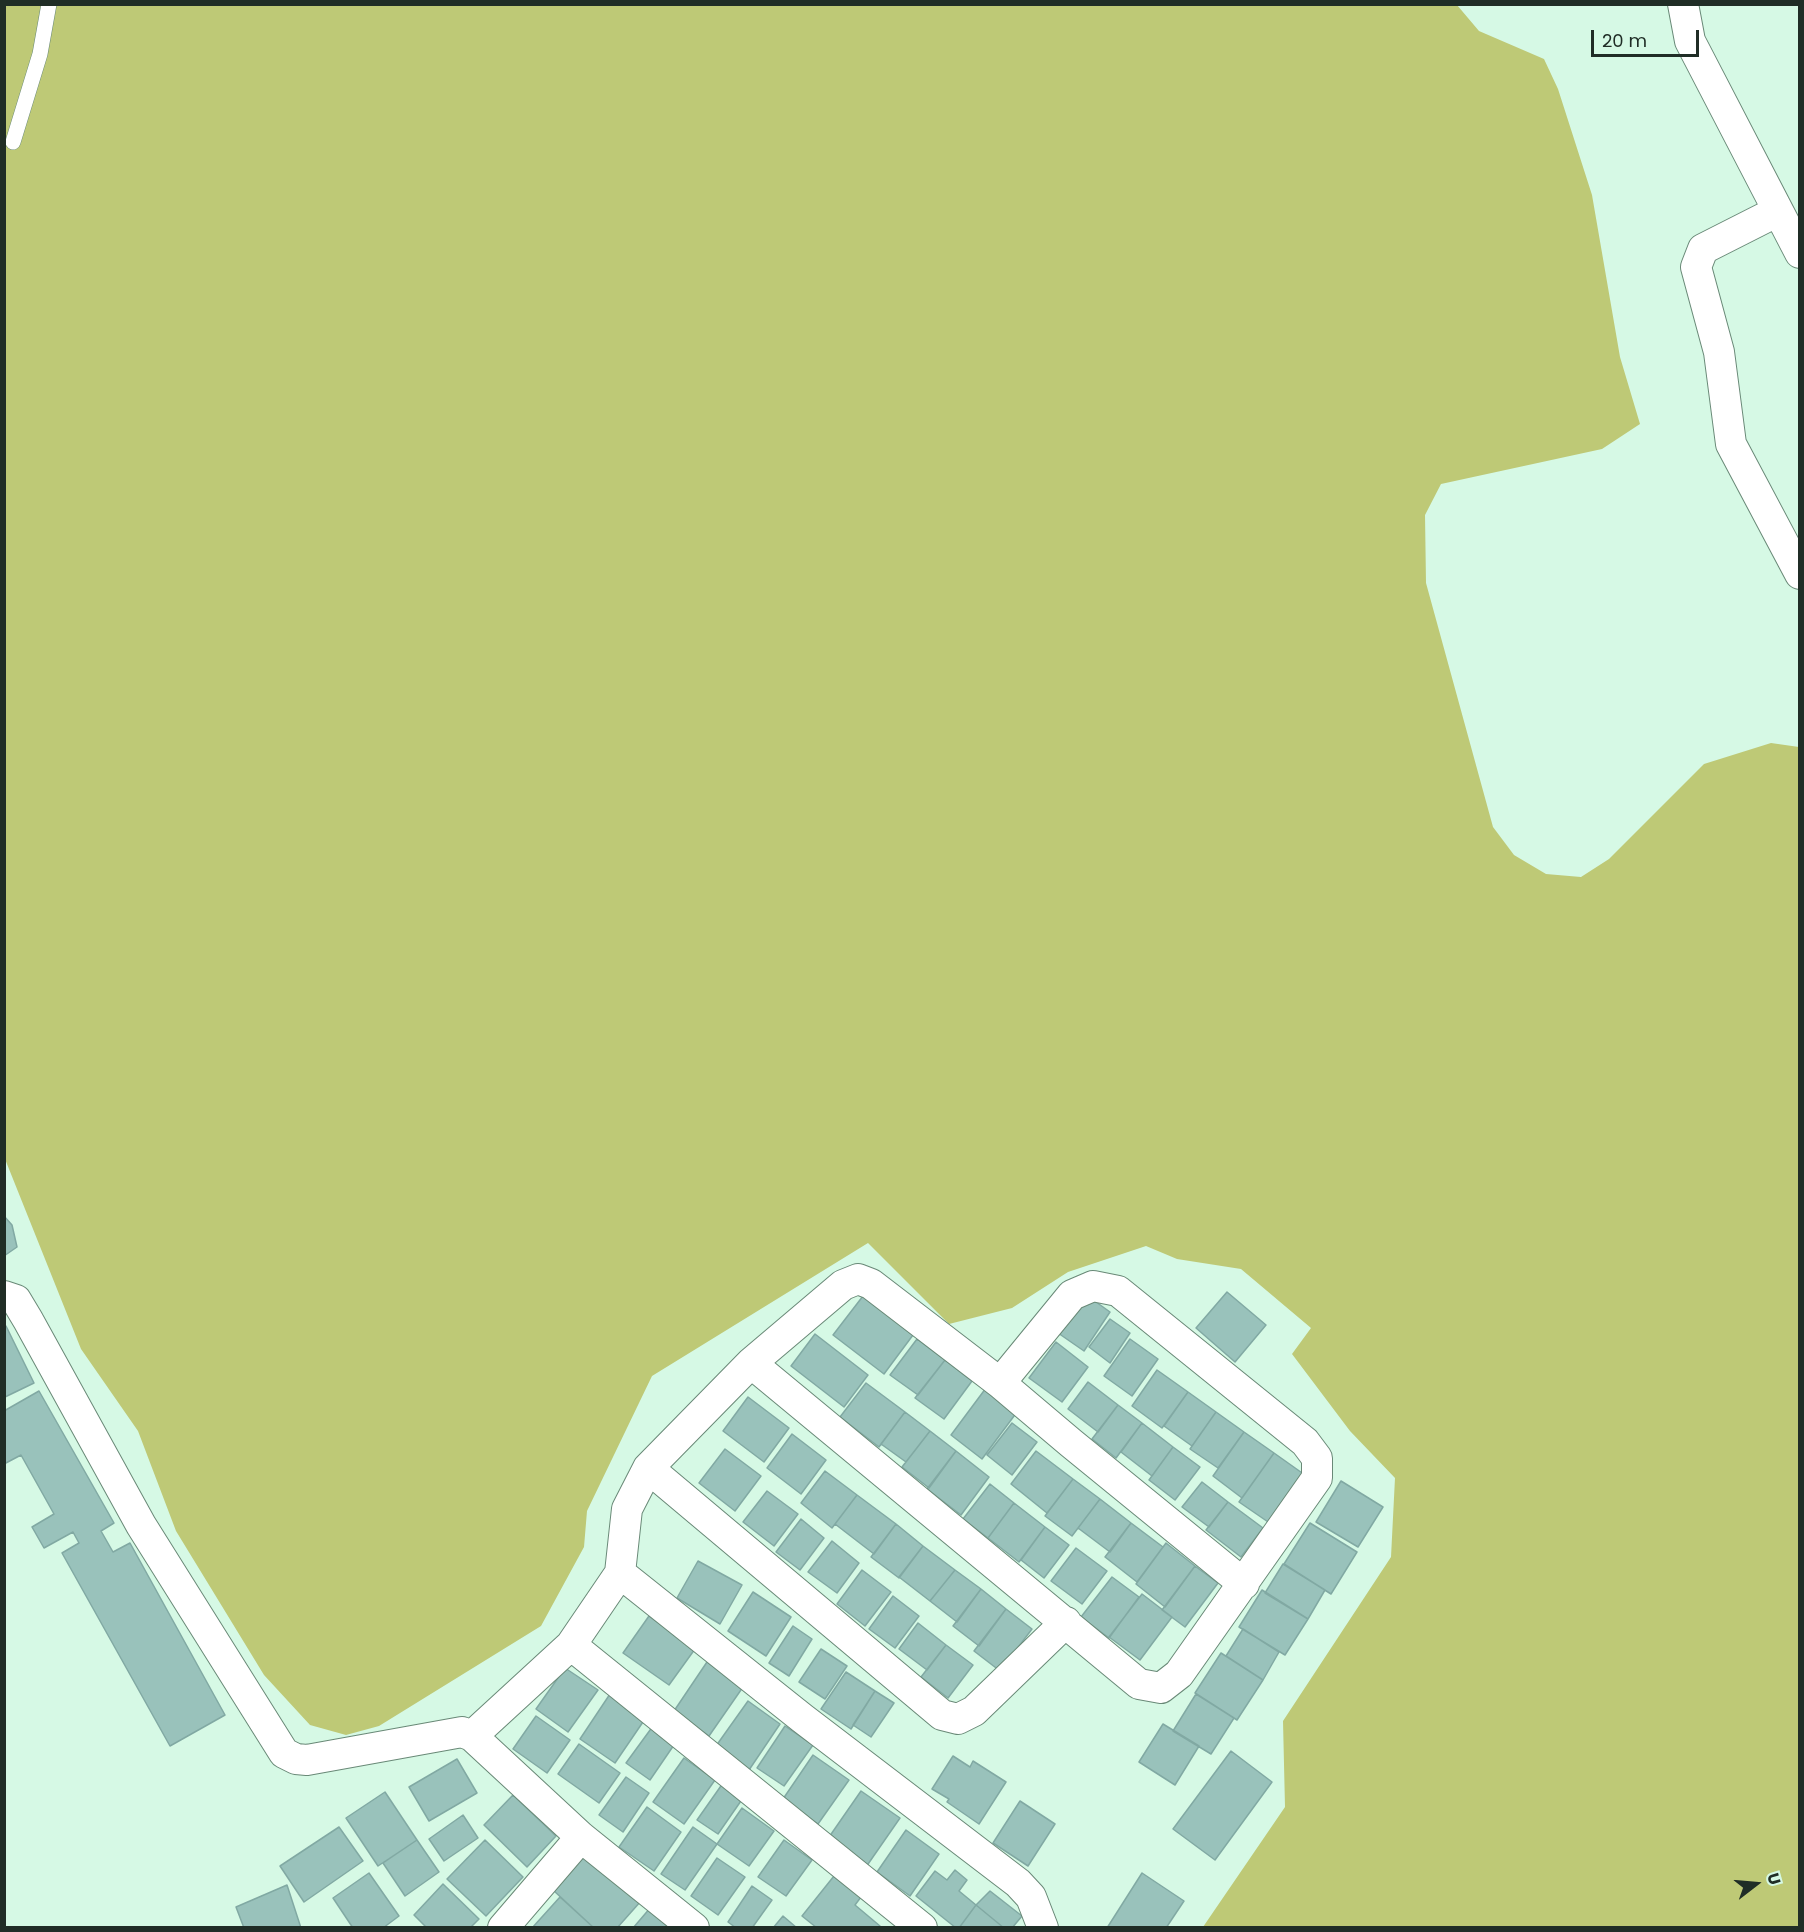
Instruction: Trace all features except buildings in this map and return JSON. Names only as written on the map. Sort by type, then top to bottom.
[{"type":"street","points":[[1683,4],[1690,40],[1800,253]]},
{"type":"street","points":[[1778,211],[1703,249],[1696,267],[1719,352],[1731,444],[1800,574]]},
{"type":"street","points":[[472,1737],[571,1645],[620,1573],[627,1509],[648,1468],[751,1363],[843,1285],[858,1279],[872,1284],[1000,1383],[1244,1584]]},
{"type":"street","points":[[751,1363],[1139,1684],[1161,1688],[1179,1674],[1317,1478],[1317,1458],[1305,1442],[1119,1291],[1093,1286],[1072,1295],[1000,1383]]},
{"type":"street","points":[[4,1296],[16,1300],[141,1525],[284,1753],[296,1759],[307,1760],[451,1732],[462,1732],[472,1737],[581,1837],[694,1928]]},
{"type":"street","points":[[648,1468],[942,1715],[958,1719],[974,1712],[1066,1622]]},
{"type":"street","points":[[620,1573],[801,1718],[1018,1883],[1031,1897],[1043,1928]]},
{"type":"street","points":[[571,1645],[922,1928]]},
{"type":"street","points":[[503,1928],[581,1837]]},
{"type":"lane","points":[[14,142],[40,54],[49,4]]},
{"type":"green space","points":[[5,5],[1457,5],[1479,31],[1544,59],[1558,89],[1592,195],[1620,357],[1640,424],[1602,449],[1441,484],[1425,515],[1426,583],[1493,827],[1514,855],[1546,874],[1581,877],[1609,859],[1704,764],[1771,743],[1799,747],[1799,1927],[1203,1927],[1285,1807],[1283,1721],[1391,1557],[1395,1478],[1350,1431],[1292,1354],[1311,1328],[1241,1269],[1177,1259],[1146,1246],[1068,1272],[1012,1308],[949,1324],[868,1243],[652,1376],[587,1511],[584,1547],[541,1626],[379,1726],[346,1735],[310,1725],[264,1675],[176,1531],[138,1431],[81,1349],[5,1159]]}]
